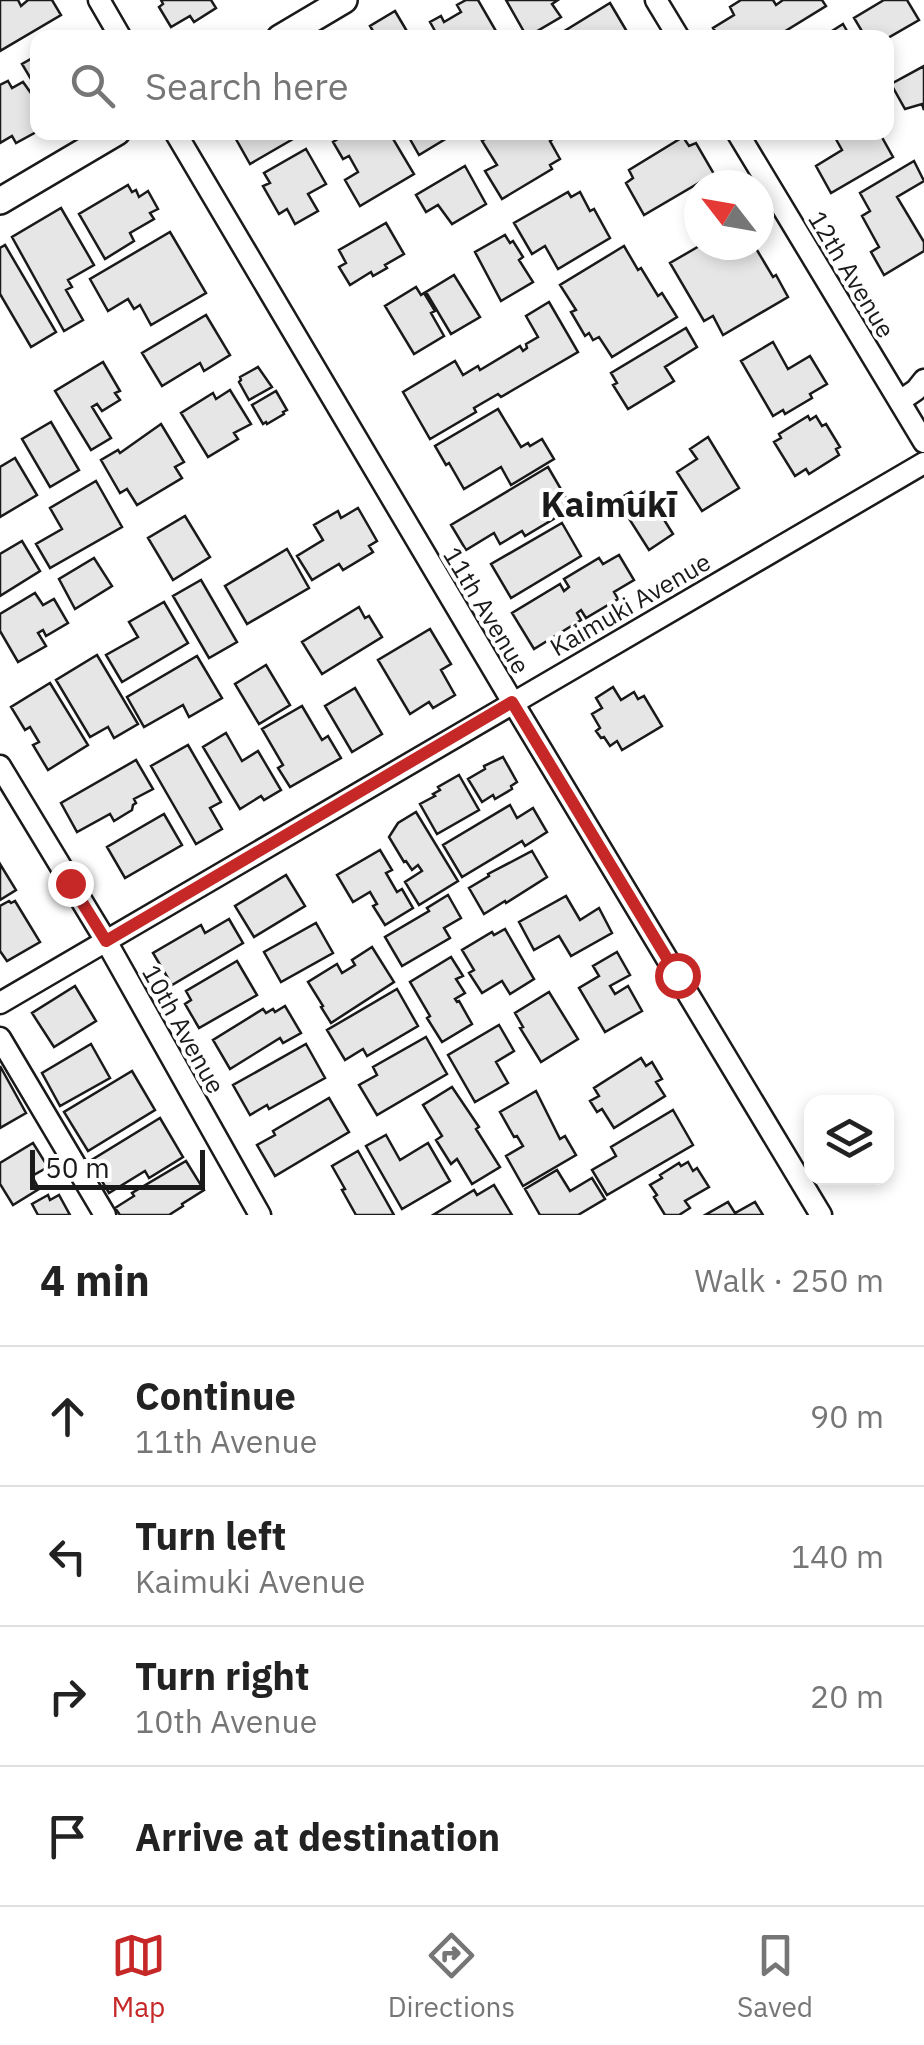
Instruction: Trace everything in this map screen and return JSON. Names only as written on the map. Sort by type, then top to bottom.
[{"type":"street","points":[[99,0],[116,30]]},
{"type":"street","points":[[293,30],[344,0]]},
{"type":"street","points":[[656,0],[674,30]]},
{"type":"street","points":[[0,201],[103,140]]},
{"type":"street","name":"11th Avenue","points":[[180,140],[512,702],[822,1215]]},
{"type":"street","name":"12th Avenue","points":[[742,140],[924,442]]},
{"type":"street","points":[[900,401],[924,380]]},
{"type":"street","name":"Kaimuki Avenue","points":[[0,1003],[924,463]]},
{"type":"street","name":"10th Avenue","points":[[0,766],[106,941],[260,1215]]},
{"type":"street","points":[[0,1038],[105,1215]]},
{"type":"building","points":[[0,0],[18,0],[21,6],[28,0],[52,0],[61,15],[0,51]]},
{"type":"building","points":[[161,0],[211,0],[216,8],[194,22],[190,16],[171,27],[159,7],[163,4]]},
{"type":"building","points":[[478,0],[495,30],[434,30],[430,22],[441,16],[444,22],[461,12],[457,5]]},
{"type":"building","points":[[506,0],[558,0],[552,4],[561,17],[539,30],[523,30]]},
{"type":"building","points":[[741,0],[773,0],[776,5],[783,0],[822,0],[826,6],[787,30],[714,30],[734,15],[730,7]]},
{"type":"building","points":[[884,0],[907,0],[919,20],[894,34],[894,30],[861,30],[854,18]]},
{"type":"building","points":[[610,3],[626,30],[566,30]]},
{"type":"building","points":[[395,11],[406,30],[372,30],[370,26]]},
{"type":"building","points":[[30,60],[30,78],[22,64]]},
{"type":"building","points":[[924,66],[924,110],[922,104],[905,109],[894,82]]},
{"type":"building","points":[[8,81],[12,88],[23,82],[30,92],[30,135],[16,143],[12,136],[0,143],[0,85]]},
{"type":"building","points":[[236,140],[291,140],[250,164]]},
{"type":"building","points":[[394,140],[414,174],[360,206],[345,180],[358,172],[349,156],[343,159],[333,142]]},
{"type":"building","points":[[411,140],[444,140],[419,155]]},
{"type":"building","points":[[551,140],[560,159],[550,165],[552,169],[502,199],[485,171],[497,165],[482,141]]},
{"type":"building","points":[[678,140],[685,140],[689,146],[696,143],[712,170],[684,170],[684,192],[644,215],[626,183],[633,178],[629,170]]},
{"type":"building","points":[[836,140],[883,140],[893,157],[831,193],[816,166],[842,150]]},
{"type":"building","points":[[306,149],[326,184],[308,194],[318,211],[295,224],[287,209],[279,214],[263,186],[270,183],[264,173]]},
{"type":"building","points":[[914,161],[924,181],[897,197],[924,242],[924,251],[884,275],[871,252],[879,247],[862,216],[870,211],[860,193]]},
{"type":"building","points":[[465,166],[486,204],[452,224],[438,205],[426,212],[416,195]]},
{"type":"building","points":[[128,185],[139,197],[148,191],[158,209],[150,213],[154,219],[130,233],[134,241],[105,259],[79,214]]},
{"type":"building","points":[[568,192],[571,197],[580,192],[610,238],[558,269],[545,246],[532,254],[514,223]]},
{"type":"building","points":[[61,208],[94,265],[68,280],[72,287],[66,290],[83,320],[64,331],[12,237]]},
{"type":"building","points":[[386,223],[404,254],[385,265],[387,268],[373,276],[371,272],[350,285],[339,267],[346,263],[339,250]]},
{"type":"building","points":[[170,232],[206,293],[151,325],[140,305],[134,309],[128,299],[108,311],[90,279]]},
{"type":"building","points":[[505,235],[523,257],[519,260],[533,282],[501,301],[475,252]]},
{"type":"building","points":[[5,245],[56,332],[31,347],[0,294],[0,248]]},
{"type":"building","points":[[624,246],[638,270],[641,268],[658,296],[662,293],[677,317],[612,357],[599,337],[593,340],[589,333],[585,336],[571,312],[576,310],[560,285]]},
{"type":"building","points":[[684,255],[684,260],[763,260],[788,297],[723,335],[713,316],[704,321],[670,263]]},
{"type":"building","points":[[454,275],[480,317],[451,334],[426,292]]},
{"type":"building","points":[[416,287],[435,311],[431,313],[444,336],[414,354],[385,306]]},
{"type":"building","points":[[549,302],[578,352],[501,397],[498,394],[474,408],[476,412],[430,439],[403,392],[455,361],[463,375],[478,366],[480,370],[520,346],[523,351],[526,344],[538,337],[526,316]]},
{"type":"building","points":[[206,315],[230,355],[204,371],[200,363],[162,386],[142,353]]},
{"type":"building","points":[[686,328],[697,347],[665,367],[674,381],[628,409],[613,385],[617,383],[611,373]]},
{"type":"building","points":[[773,342],[788,369],[810,356],[827,384],[785,414],[783,410],[773,416],[741,361]]},
{"type":"building","points":[[103,362],[120,391],[115,393],[120,400],[102,411],[97,404],[92,407],[111,438],[91,450],[55,391]]},
{"type":"building","points":[[258,367],[272,387],[249,400],[240,377]]},
{"type":"building","points":[[230,390],[251,424],[234,433],[238,439],[208,457],[181,413],[213,393],[216,399]]},
{"type":"building","points":[[276,391],[287,410],[263,424],[252,405]]},
{"type":"building","points":[[498,409],[521,447],[542,439],[554,459],[511,485],[501,467],[464,489],[435,446]]},
{"type":"building","points":[[808,416],[810,420],[816,416],[822,426],[826,424],[840,447],[836,449],[839,455],[809,474],[806,469],[795,476],[774,442],[781,438],[779,434]]},
{"type":"building","points":[[51,422],[79,470],[50,487],[22,439]]},
{"type":"building","points":[[161,424],[184,462],[175,467],[182,478],[137,505],[127,489],[120,493],[101,460],[118,450],[120,453]]},
{"type":"building","points":[[708,437],[739,488],[702,511],[677,472],[697,459],[690,449]]},
{"type":"building","points":[[15,458],[37,495],[0,517],[0,467]]},
{"type":"building","points":[[548,467],[572,508],[525,536],[522,531],[500,544],[494,533],[466,550],[451,525]]},
{"type":"building","points":[[96,481],[122,527],[50,568],[36,544],[62,529],[50,508]]},
{"type":"building","points":[[646,491],[673,534],[649,550],[621,506],[625,503],[622,497],[631,492],[635,498]]},
{"type":"building","points":[[358,508],[377,541],[369,546],[373,552],[343,570],[339,564],[312,580],[297,556],[323,540],[314,525],[338,511],[341,518]]},
{"type":"building","points":[[185,516],[210,557],[173,580],[148,538]]},
{"type":"building","points":[[562,523],[581,556],[511,598],[491,564]]},
{"type":"building","points":[[22,541],[40,571],[0,596],[0,554]]},
{"type":"building","points":[[287,549],[309,588],[247,624],[225,586]]},
{"type":"building","points":[[619,555],[634,580],[614,592],[618,599],[586,618],[581,610],[577,613],[581,620],[534,649],[512,613],[560,584],[564,591],[569,587],[564,579],[599,558],[603,564]]},
{"type":"building","points":[[94,558],[112,586],[75,609],[59,579]]},
{"type":"building","points":[[201,580],[237,642],[209,658],[173,596]]},
{"type":"building","points":[[35,593],[43,605],[54,599],[68,623],[46,636],[43,630],[38,633],[46,646],[18,662],[0,631],[0,614]]},
{"type":"building","points":[[164,602],[188,643],[122,682],[106,655],[138,637],[129,622]]},
{"type":"building","points":[[359,607],[382,637],[322,674],[302,642]]},
{"type":"building","points":[[430,629],[451,664],[441,670],[455,695],[433,708],[429,702],[410,714],[378,660]]},
{"type":"building","points":[[97,655],[138,724],[114,738],[108,727],[90,737],[56,680]]},
{"type":"building","points":[[197,656],[222,698],[189,717],[183,705],[144,727],[127,697]]},
{"type":"building","points":[[266,665],[290,705],[259,724],[235,684]]},
{"type":"building","points":[[50,683],[88,745],[48,770],[33,745],[39,742],[30,727],[25,730],[11,707]]},
{"type":"building","points":[[613,687],[621,700],[634,692],[638,699],[644,696],[662,726],[622,750],[617,741],[610,746],[601,738],[592,714],[602,708],[596,698]]},
{"type":"building","points":[[355,688],[382,734],[352,752],[325,706]]},
{"type":"building","points":[[302,706],[322,740],[328,736],[341,758],[290,787],[278,768],[283,765],[262,729]]},
{"type":"building","points":[[226,733],[242,761],[258,751],[281,790],[240,809],[203,747]]},
{"type":"building","points":[[188,745],[221,802],[210,808],[222,829],[196,844],[151,766]]},
{"type":"building","points":[[503,757],[517,782],[495,799],[493,795],[482,802],[468,779]]},
{"type":"building","points":[[136,760],[153,789],[134,799],[132,810],[114,821],[110,814],[77,832],[61,803]]},
{"type":"building","points":[[459,775],[479,810],[437,834],[420,804]]},
{"type":"building","points":[[510,805],[517,818],[533,808],[547,832],[525,846],[522,841],[462,877],[443,845]]},
{"type":"building","points":[[416,812],[458,881],[419,905],[405,882],[422,871],[418,865],[412,870],[404,862],[389,837],[398,823]]},
{"type":"building","points":[[164,814],[182,845],[125,878],[107,847]]},
{"type":"building","points":[[380,850],[392,870],[386,873],[413,908],[385,925],[373,906],[377,904],[370,892],[353,902],[337,875]]},
{"type":"building","points":[[532,851],[547,877],[484,914],[469,888]]},
{"type":"building","points":[[0,864],[16,890],[0,900]]},
{"type":"building","points":[[286,875],[305,906],[254,937],[235,906]]},
{"type":"building","points":[[448,895],[461,918],[444,928],[450,938],[402,966],[385,937]]},
{"type":"building","points":[[566,896],[580,920],[599,908],[612,933],[571,956],[559,936],[534,950],[519,922]]},
{"type":"building","points":[[15,901],[40,942],[7,961],[0,951],[0,906]]},
{"type":"building","points":[[229,919],[243,943],[172,985],[153,953],[201,925],[205,933]]},
{"type":"building","points":[[316,923],[333,953],[281,982],[264,952]]},
{"type":"building","points":[[505,929],[534,979],[510,994],[502,981],[482,993],[469,973],[474,970],[462,950],[492,932],[494,935]]},
{"type":"building","points":[[372,947],[394,982],[331,1023],[308,982],[337,964],[342,973],[355,965],[352,960]]},
{"type":"building","points":[[617,952],[630,975],[610,986],[615,994],[628,986],[642,1011],[605,1032],[579,988],[599,976],[593,966]]},
{"type":"building","points":[[451,957],[463,976],[456,979],[465,993],[455,999],[472,1024],[442,1042],[410,982]]},
{"type":"building","points":[[237,961],[257,995],[199,1028],[185,1004],[191,1000],[186,991]]},
{"type":"building","points":[[75,986],[96,1021],[54,1047],[32,1013]]},
{"type":"building","points":[[397,989],[418,1026],[367,1056],[363,1049],[345,1060],[327,1030]]},
{"type":"building","points":[[549,992],[578,1039],[541,1062],[515,1013]]},
{"type":"building","points":[[285,1006],[301,1033],[283,1043],[280,1038],[230,1069],[213,1040],[263,1009],[266,1013],[273,1009],[275,1012]]},
{"type":"building","points":[[499,1025],[514,1051],[496,1062],[508,1083],[475,1102],[448,1055]]},
{"type":"building","points":[[426,1037],[447,1074],[377,1115],[359,1085],[377,1075],[373,1067]]},
{"type":"building","points":[[91,1044],[110,1078],[60,1106],[42,1073]]},
{"type":"building","points":[[306,1044],[325,1078],[269,1109],[267,1105],[250,1115],[233,1085]]},
{"type":"building","points":[[641,1058],[646,1066],[652,1062],[662,1079],[656,1082],[665,1096],[614,1128],[602,1109],[597,1112],[590,1101],[599,1096],[594,1088]]},
{"type":"building","points":[[0,1066],[26,1113],[0,1128]]},
{"type":"building","points":[[132,1071],[155,1110],[88,1151],[64,1112]]},
{"type":"building","points":[[452,1087],[500,1167],[472,1184],[457,1159],[451,1164],[436,1140],[442,1136],[423,1105]]},
{"type":"building","points":[[536,1091],[560,1139],[565,1136],[576,1155],[523,1186],[506,1156],[523,1146],[500,1112]]},
{"type":"building","points":[[329,1098],[349,1132],[275,1176],[257,1145]]},
{"type":"building","points":[[673,1110],[693,1145],[607,1195],[592,1170],[616,1156],[611,1147]]},
{"type":"building","points":[[160,1118],[183,1157],[149,1178],[145,1171],[109,1193],[90,1161]]},
{"type":"building","points":[[386,1135],[400,1160],[428,1143],[450,1181],[402,1209],[366,1146]]},
{"type":"building","points":[[33,1143],[48,1167],[32,1176],[39,1189],[13,1205],[0,1184],[0,1163]]},
{"type":"building","points":[[358,1151],[394,1215],[356,1215],[332,1166]]},
{"type":"building","points":[[186,1161],[204,1190],[169,1215],[120,1215],[115,1208],[134,1196],[132,1193]]},
{"type":"building","points":[[688,1162],[693,1171],[697,1168],[709,1187],[685,1201],[690,1208],[679,1215],[665,1215],[650,1185],[679,1163],[681,1166]]},
{"type":"building","points":[[557,1170],[570,1191],[592,1178],[605,1199],[578,1215],[540,1215],[525,1189]]},
{"type":"building","points":[[494,1185],[512,1215],[433,1215],[474,1190],[477,1195]]},
{"type":"building","points":[[48,1195],[50,1200],[59,1195],[70,1215],[38,1215],[32,1204]]},
{"type":"building","points":[[728,1202],[735,1213],[755,1202],[763,1215],[705,1215]]},
{"type":"district","name":"Kaimukī","points":[[609,504]]},
{"type":"route","points":[[70,883],[106,941],[512,702],[677,975]]}]
